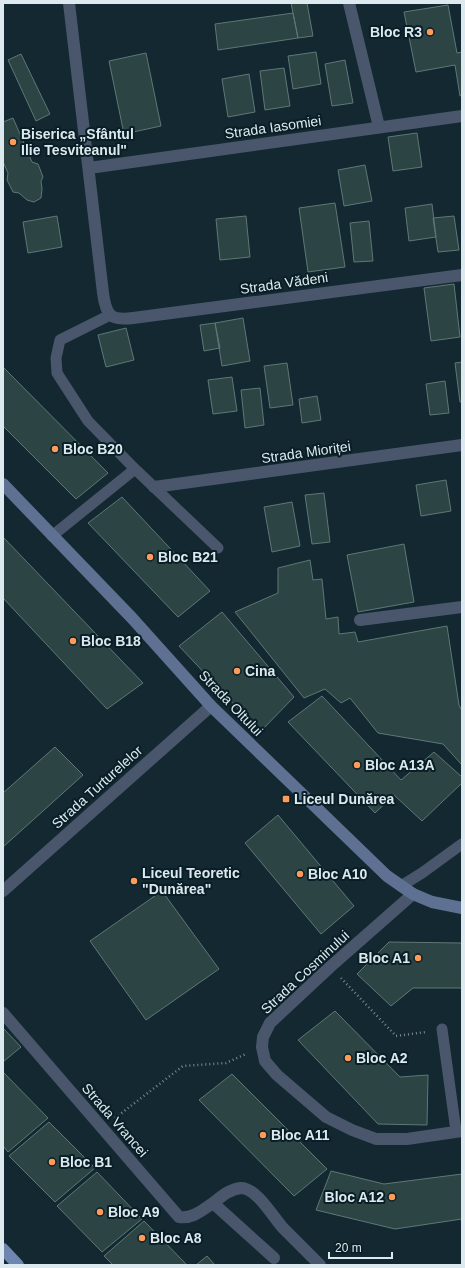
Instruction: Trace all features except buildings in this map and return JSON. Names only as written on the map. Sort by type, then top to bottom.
[{"type":"main road","points":[[3,1249],[18,1265]]},
{"type":"street","points":[[69,3],[105,308],[110,315]]},
{"type":"street","points":[[349,3],[379,127]]},
{"type":"street","name":"Strada Iasomiei","points":[[89,168],[462,116]]},
{"type":"street","name":"Strada Vădeni","points":[[110,315],[121,320],[462,275]]},
{"type":"street","name":"Strada Mioriței","points":[[154,487],[462,445]]},
{"type":"street","name":"Strada Oltului","points":[[3,484],[132,618],[211,706],[387,876],[413,894],[432,902],[462,908]]},
{"type":"street","points":[[360,620],[462,607]]},
{"type":"street","name":"Strada Turturelelor","points":[[3,891],[211,706]]},
{"type":"street","name":"Strada Cosminului","points":[[262,1048],[263,1037],[270,1023],[330,967],[413,894]]},
{"type":"street","name":"Strada Vrancei","points":[[3,1013],[179,1218],[186,1218],[194,1215],[230,1190],[242,1188],[254,1194],[268,1207],[281,1226],[320,1265]]},
{"type":"street","points":[[262,1048],[265,1061],[277,1075],[326,1117],[352,1130],[376,1139],[407,1139],[459,1131]]},
{"type":"street","points":[[214,1202],[274,1258]]},
{"type":"lane","points":[[110,315],[60,340],[56,358],[57,373],[88,421],[135,469],[218,548]]},
{"type":"lane","points":[[52,536],[135,469]]},
{"type":"lane","points":[[401,886],[422,873],[462,844]]},
{"type":"lane","points":[[442,1029],[459,1131]]},
{"type":"path","points":[[330,967],[396,1036],[442,1029]]},
{"type":"path","points":[[102,1128],[183,1066],[226,1063],[262,1048]]},
{"type":"place","name":"Bloc R3","points":[[430,32]]},
{"type":"place","name":"Biserica „Sfântul Ilie Tesviteanul\"","points":[[13,142]]},
{"type":"place","name":"Bloc B20","points":[[55,449]]},
{"type":"place","name":"Bloc B21","points":[[150,557]]},
{"type":"place","name":"Bloc B18","points":[[73,641]]},
{"type":"place","name":"Cina","points":[[237,671]]},
{"type":"place","name":"Bloc A13A","points":[[357,765]]},
{"type":"place","name":"Liceul Dunărea","points":[[286,799]]},
{"type":"place","name":"Bloc A10","points":[[300,874]]},
{"type":"place","name":"Liceul Teoretic \"Dunărea\"","points":[[134,881]]},
{"type":"place","name":"Bloc A1","points":[[418,958]]},
{"type":"place","name":"Bloc A2","points":[[348,1058]]},
{"type":"place","name":"Bloc A11","points":[[263,1135]]},
{"type":"place","name":"Bloc B1","points":[[52,1162]]},
{"type":"place","name":"Bloc A12","points":[[392,1197]]},
{"type":"place","name":"Bloc A9","points":[[100,1212]]},
{"type":"place","name":"Bloc A8","points":[[142,1238]]}]
